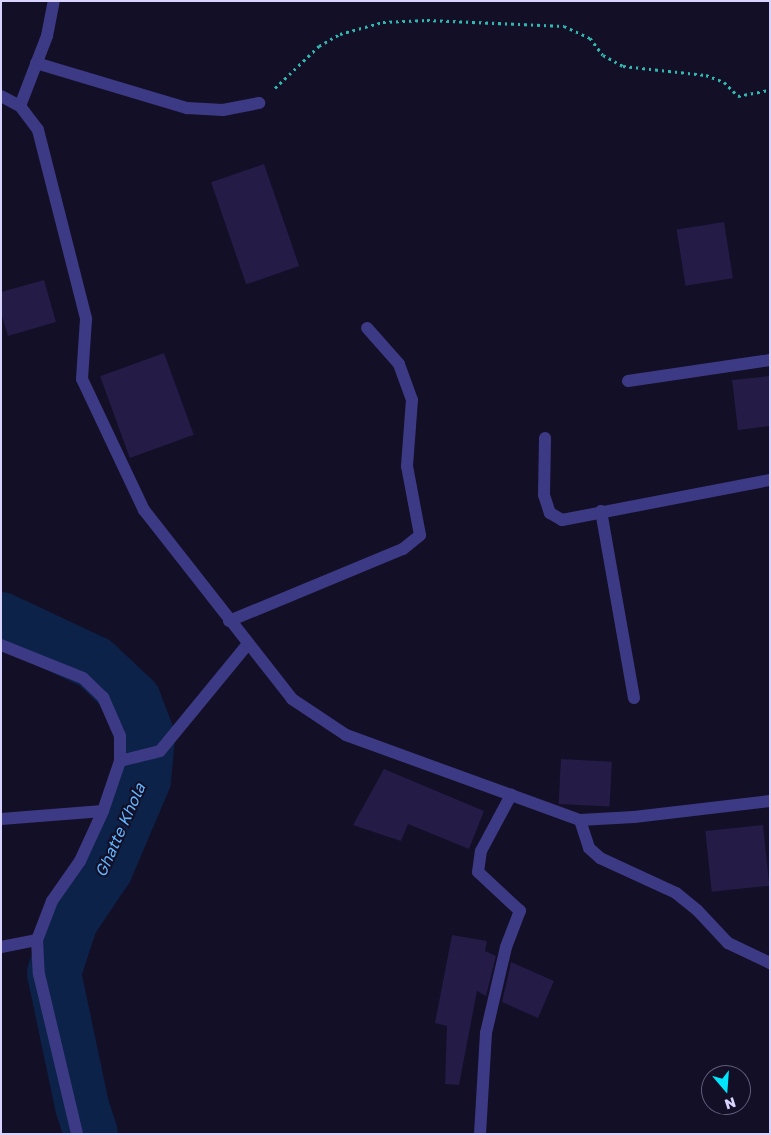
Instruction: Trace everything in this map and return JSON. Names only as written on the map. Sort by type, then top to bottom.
[{"type":"street","points":[[20,106],[54,8],[54,1]]},
{"type":"street","points":[[36,63],[187,108],[223,110],[259,103]]},
{"type":"street","points":[[1,96],[20,106],[38,130],[86,319],[82,379],[144,510],[247,645],[292,700],[346,735],[580,820],[634,817],[770,801]]},
{"type":"street","points":[[229,621],[403,549],[420,535],[406,466],[412,400],[399,364],[367,328]]},
{"type":"street","points":[[628,381],[770,360]]},
{"type":"street","points":[[545,438],[544,495],[550,513],[562,520],[770,480]]},
{"type":"street","points":[[601,511],[634,698]]},
{"type":"street","points":[[1,645],[83,678],[103,697],[120,736],[120,760],[103,812],[80,861],[52,901],[37,940],[39,974],[77,1134]]},
{"type":"street","points":[[120,760],[160,751],[247,645]]},
{"type":"street","points":[[480,1134],[486,1033],[506,947],[520,911],[478,872],[481,851],[511,794]]},
{"type":"street","points":[[1,819],[103,812]]},
{"type":"street","points":[[580,820],[589,848],[600,858],[676,893],[698,911],[728,943],[770,963]]},
{"type":"street","points":[[1,947],[37,940]]},
{"type":"path","points":[[259,103],[319,46],[340,34],[384,22],[426,20],[564,26],[590,38],[602,55],[623,66],[706,75],[724,82],[738,96],[770,90]]},
{"type":"building","points":[[264,164],[299,266],[246,284],[211,182]]},
{"type":"building","points":[[724,222],[733,278],[686,286],[677,230]]},
{"type":"building","points":[[44,280],[56,322],[8,336],[1,313],[1,292]]},
{"type":"building","points":[[164,353],[194,435],[130,458],[100,376]]},
{"type":"building","points":[[770,376],[770,426],[738,430],[732,380]]},
{"type":"building","points":[[561,759],[612,762],[610,807],[559,804]]},
{"type":"building","points":[[384,769],[484,811],[469,849],[408,824],[401,841],[353,825]]},
{"type":"building","points":[[763,825],[769,886],[712,892],[705,831]]},
{"type":"building","points":[[452,935],[487,941],[485,951],[496,956],[486,996],[477,991],[459,1085],[445,1084],[447,1026],[435,1023]]},
{"type":"building","points":[[511,962],[554,981],[538,1018],[502,1002]]},
{"type":"waterway","name":"Ghatte Khola","points":[[1,619],[95,663],[134,700],[148,737],[144,780],[106,869],[71,921],[54,973],[82,1106],[91,1134]]}]
